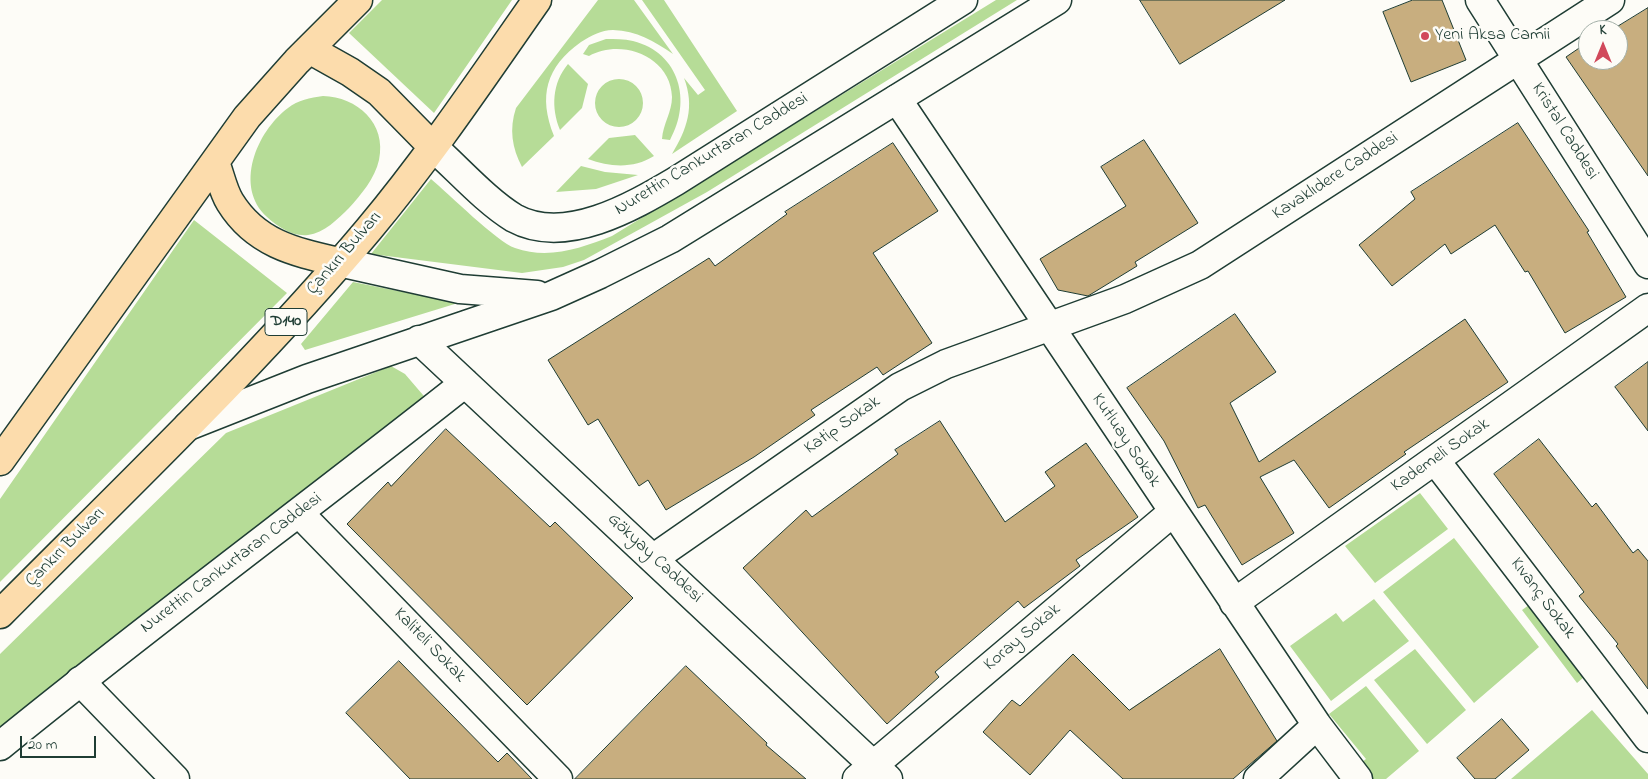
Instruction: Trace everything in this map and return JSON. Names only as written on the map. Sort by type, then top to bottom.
[{"type":"highway","points":[[0,461],[247,117],[358,0]]},
{"type":"highway","name":"Çankırı Bulvarı","points":[[0,614],[188,426],[369,229],[433,147],[537,0]]},
{"type":"highway","points":[[309,50],[350,72],[379,92],[433,147]]},
{"type":"highway","points":[[215,162],[230,202],[261,236],[278,247],[339,262]]},
{"type":"street","name":"Nurettin Cankurtaran Caddesi","points":[[433,147],[500,208],[528,224],[564,226],[605,218],[633,206],[676,181],[963,0]]},
{"type":"street","points":[[188,426],[307,378],[550,296],[670,239],[1057,0]]},
{"type":"street","name":"Kristal Caddesi","points":[[1480,0],[1648,264]]},
{"type":"street","name":"Kavaklıdere Caddesi","points":[[1049,327],[1125,299],[1200,265],[1610,0]]},
{"type":"street","name":"Kutluay Sokak","points":[[897,99],[1316,725],[1358,779]]},
{"type":"street","points":[[339,262],[460,289],[550,296]]},
{"type":"street","name":"Kademeli Sokak","points":[[1234,603],[1648,308]]},
{"type":"street","name":"Katip Sokak","points":[[654,558],[900,387],[946,364],[1049,327]]},
{"type":"street","name":"Gökyay Caddesi","points":[[419,340],[654,558],[872,774]]},
{"type":"street","name":"Nurettin Cankurtaran Caddesi","points":[[0,746],[80,681],[300,514],[465,383]]},
{"type":"street","name":"Kıvanç Sokak","points":[[1435,460],[1648,738]]},
{"type":"street","name":"Koray Sokak","points":[[872,774],[1173,512]]},
{"type":"street","name":"Kaliteli Sokak","points":[[300,514],[558,779]]},
{"type":"street","points":[[80,681],[175,779]]},
{"type":"street","points":[[1258,779],[1316,725]]},
{"type":"green space","points":[[382,0],[512,0],[434,113],[349,33]]},
{"type":"green space","points":[[598,0],[634,0],[673,54],[659,45],[630,32],[604,31],[581,42],[560,62],[548,83],[546,95],[547,108],[554,136],[522,167],[514,146],[512,131],[516,108]]},
{"type":"green space","points":[[642,0],[664,0],[737,111],[672,154],[682,136],[688,117],[689,99],[684,78],[698,95],[705,90]]},
{"type":"green space","points":[[996,0],[1017,0],[707,192],[584,260],[563,267],[522,273],[371,254],[431,179],[497,237],[515,248],[540,253],[552,253],[589,245],[612,236]]},
{"type":"green space","points":[[606,39],[630,40],[649,47],[662,56],[671,67],[677,80],[680,110],[677,125],[670,140],[662,139],[671,108],[672,97],[669,83],[663,71],[654,61],[642,54],[629,50],[615,49],[589,56],[583,54],[589,45]]},
{"type":"green space","points":[[568,64],[588,84],[582,108],[560,130],[554,104],[556,87]]},
{"type":"green space","points":[[614,79],[624,79],[636,86],[643,98],[643,108],[636,120],[624,127],[614,127],[606,123],[599,116],[595,108],[595,98],[599,90],[606,83]]},
{"type":"green space","points":[[323,96],[347,101],[367,114],[374,124],[378,135],[380,147],[379,160],[367,186],[340,217],[314,234],[302,235],[286,230],[276,224],[257,205],[252,191],[253,160],[267,131],[277,118],[296,103]]},
{"type":"green space","points":[[635,135],[654,156],[630,165],[605,164],[588,159],[609,138]]},
{"type":"green space","points":[[581,166],[605,172],[638,175],[596,189],[556,192]]},
{"type":"green space","points":[[194,220],[287,293],[0,582],[0,499]]},
{"type":"green space","points":[[353,282],[458,303],[305,350],[301,344]]},
{"type":"green space","points":[[391,366],[405,374],[429,402],[0,728],[0,654],[226,433]]},
{"type":"green space","points":[[1420,493],[1448,529],[1375,583],[1345,546]]},
{"type":"green space","points":[[1454,538],[1539,647],[1474,703],[1383,592]]},
{"type":"green space","points":[[1374,599],[1409,641],[1331,701],[1290,646],[1336,613],[1343,622]]},
{"type":"green space","points":[[1529,605],[1584,677],[1577,683],[1522,610]]},
{"type":"green space","points":[[1415,649],[1466,710],[1427,744],[1374,680]]},
{"type":"green space","points":[[1366,686],[1419,751],[1386,779],[1372,779],[1358,765],[1366,759],[1329,714]]},
{"type":"green space","points":[[1592,710],[1648,774],[1648,779],[1511,779]]},
{"type":"building","points":[[1140,0],[1285,0],[1180,64]]},
{"type":"building","name":"Yeni Aksa Camii","points":[[1413,0],[1442,0],[1466,60],[1411,82],[1383,12]]},
{"type":"building","points":[[1648,8],[1648,176],[1566,57],[1578,49],[1578,70],[1628,70],[1628,20]]},
{"type":"building","points":[[1518,123],[1589,231],[1587,232],[1626,297],[1565,333],[1528,271],[1525,272],[1495,225],[1451,254],[1445,244],[1392,286],[1359,245],[1415,199],[1411,192]]},
{"type":"building","points":[[1144,140],[1198,223],[1135,262],[1137,266],[1088,296],[1058,290],[1040,259],[1126,206],[1101,167]]},
{"type":"building","points":[[893,143],[938,211],[873,253],[932,343],[883,375],[877,367],[811,410],[815,415],[754,457],[666,510],[648,480],[639,486],[598,419],[588,425],[548,360],[709,258],[715,266],[787,214],[785,212]]},
{"type":"building","points":[[1235,314],[1276,372],[1230,403],[1259,462],[1465,319],[1508,382],[1404,452],[1406,454],[1329,508],[1294,460],[1260,477],[1294,533],[1242,565],[1205,505],[1198,508],[1164,441],[1127,388]]},
{"type":"building","points":[[1648,362],[1648,431],[1615,387]]},
{"type":"building","points":[[940,421],[1005,522],[1055,486],[1045,472],[1086,443],[1138,517],[1076,560],[1080,566],[1024,608],[1018,601],[935,672],[939,677],[887,724],[743,568],[806,510],[812,517],[898,454],[895,450]]},
{"type":"building","points":[[446,429],[550,527],[555,522],[633,598],[527,705],[347,524],[388,482],[391,486]]},
{"type":"building","points":[[1539,439],[1592,507],[1596,503],[1633,553],[1638,549],[1648,561],[1648,689],[1616,646],[1618,644],[1579,596],[1584,592],[1494,474]]},
{"type":"building","points":[[1220,649],[1277,741],[1233,779],[1123,779],[1070,730],[1030,775],[983,732],[1012,700],[1020,706],[1073,654],[1129,710]]},
{"type":"building","points":[[399,661],[498,762],[507,753],[532,779],[410,779],[346,713]]},
{"type":"building","points":[[686,666],[767,743],[766,745],[806,779],[575,779]]},
{"type":"building","points":[[1502,719],[1529,750],[1495,779],[1475,779],[1457,758]]},
{"type":"place","name":"Yeni Aksa Camii","points":[[1425,36]]}]
